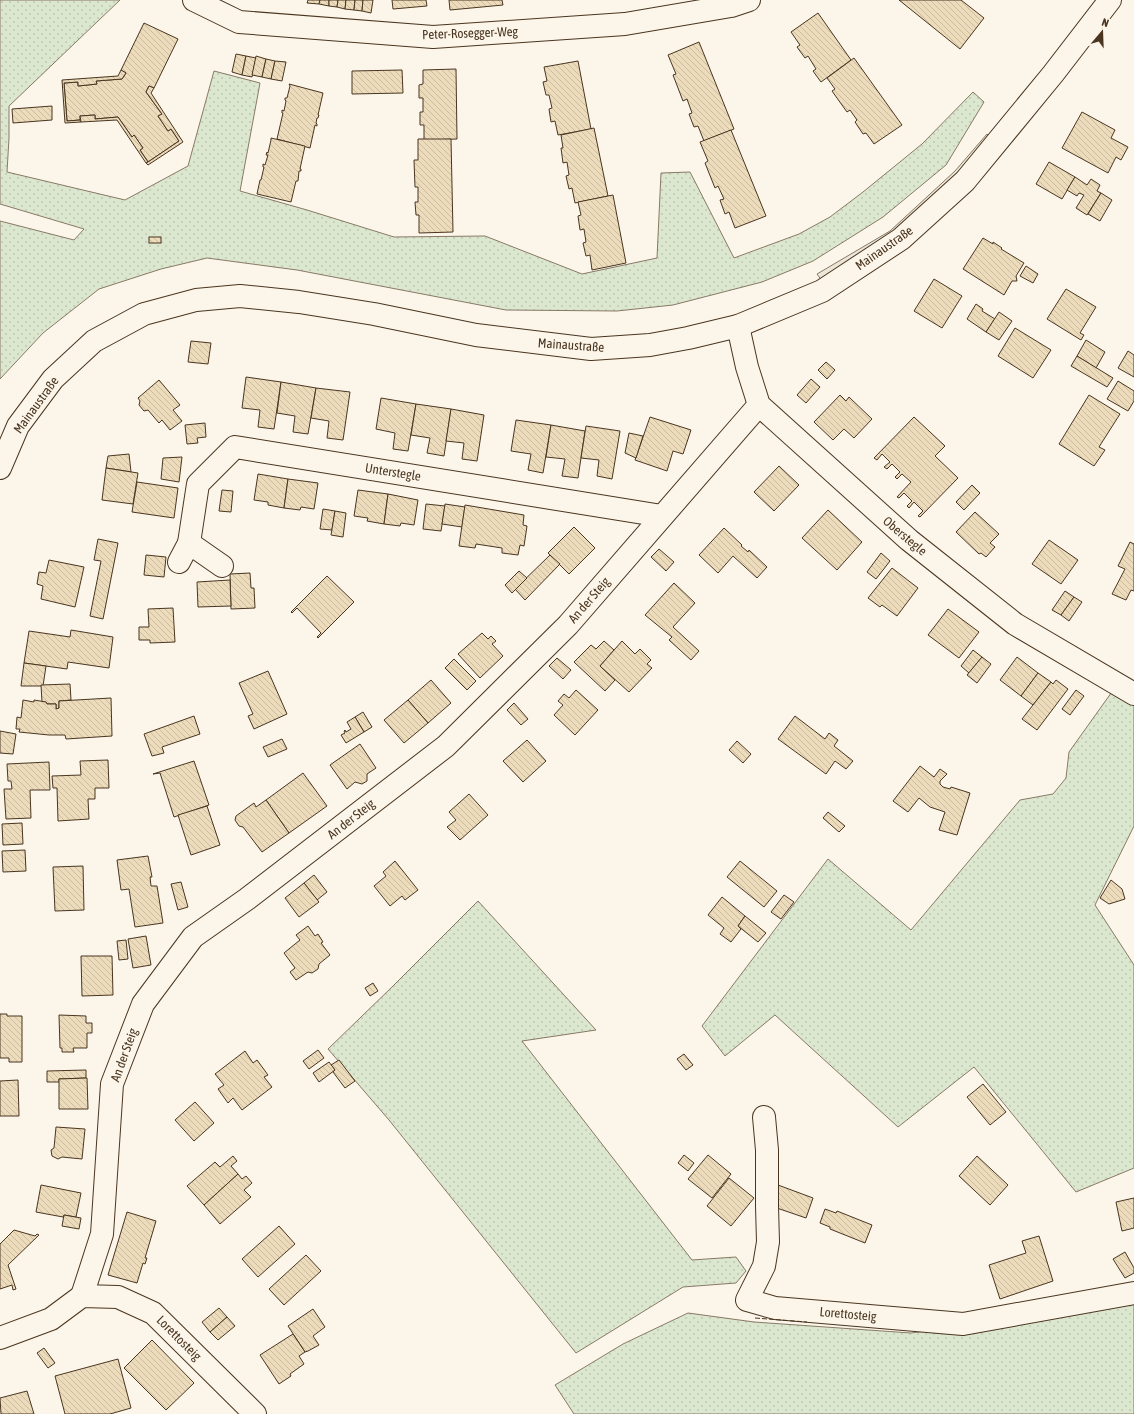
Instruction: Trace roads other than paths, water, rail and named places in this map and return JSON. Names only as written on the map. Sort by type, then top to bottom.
[{"type":"street","name":"Peter-Rosegger-Weg","points":[[194,0],[239,22],[433,37],[625,24],[731,6],[749,0]]},
{"type":"street","name":"Mainaustraße","points":[[0,468],[22,420],[53,379],[94,341],[144,314],[196,300],[240,296],[299,302],[374,314],[476,335],[591,349],[650,345],[738,326],[822,290],[901,239],[965,181],[1049,79],[1110,0]]},
{"type":"street","name":"Oberstegle","points":[[738,326],[746,367],[759,405],[909,540],[1015,624],[1134,694]]},
{"type":"street","name":"An der Steig","points":[[82,1296],[102,1234],[112,1084],[143,1004],[193,937],[247,899],[446,746],[568,625],[759,405]]},
{"type":"street","name":"Unterstegle","points":[[180,562],[189,543],[198,484],[235,447],[662,516]]},
{"type":"street","points":[[189,543],[222,566]]},
{"type":"street","name":"Lorettosteig","points":[[764,1117],[768,1150],[768,1242],[764,1266],[747,1300],[775,1308],[963,1324],[1134,1293]]},
{"type":"street","points":[[0,1338],[51,1318],[82,1296]]},
{"type":"street","name":"Lorettosteig","points":[[82,1296],[118,1296],[153,1313],[255,1414]]}]
